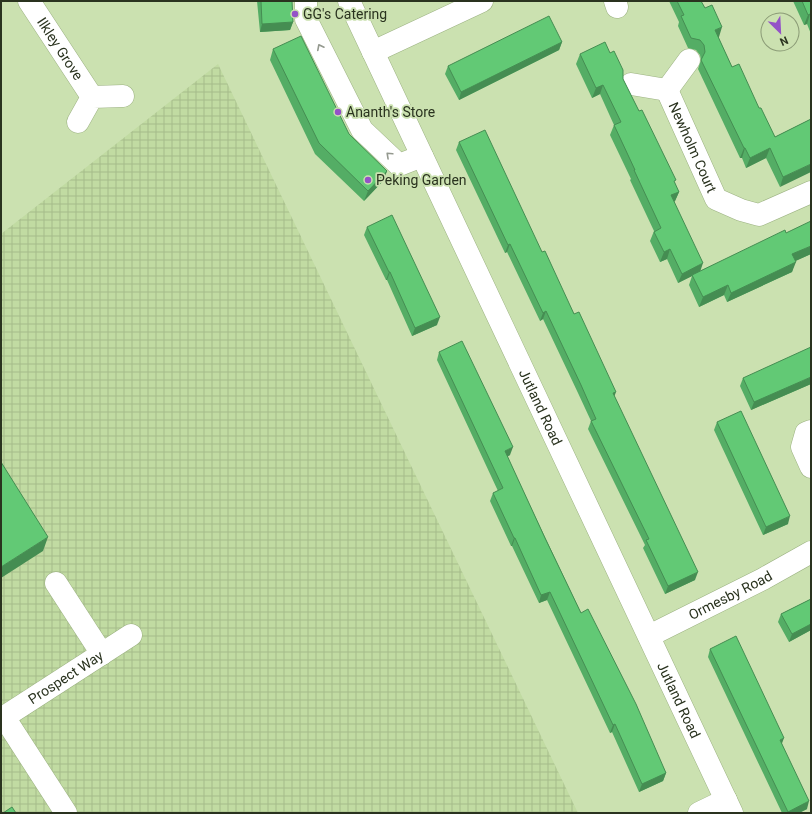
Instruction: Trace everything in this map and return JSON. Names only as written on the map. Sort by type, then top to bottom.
[{"type":"street","name":"Ilkley Grove","points":[[29,1],[92,97]]},
{"type":"street","points":[[306,1],[306,19],[362,130],[399,165],[422,156]]},
{"type":"street","name":"Jutland Road","points":[[349,1],[729,807]]},
{"type":"street","points":[[373,52],[482,1]]},
{"type":"street","name":"Newholm Court","points":[[667,90],[689,60]]},
{"type":"street","name":"Newholm Court","points":[[631,84],[667,90]]},
{"type":"street","name":"Newholm Court","points":[[667,90],[716,199],[741,210],[758,215],[811,192]]},
{"type":"street","points":[[78,122],[92,97],[123,96]]},
{"type":"street","points":[[811,431],[806,433],[802,446],[811,467]]},
{"type":"street","name":"Ormesby Road","points":[[649,636],[763,579],[811,552]]},
{"type":"street","points":[[56,583],[102,654]]},
{"type":"street","name":"Prospect Way","points":[[3,718],[130,635]]},
{"type":"street","points":[[3,718],[66,813]]},
{"type":"street","points":[[699,813],[729,807]]},
{"type":"shaded area","points":[[218,64],[578,813],[1,813],[1,234]]},
{"type":"building","points":[[261,1],[292,1],[293,22],[262,24]]},
{"type":"building","points":[[677,1],[701,1],[705,8],[712,5],[722,27],[715,30],[732,67],[739,64],[759,108],[761,108],[775,137],[811,119],[811,164],[783,177],[770,148],[750,158],[701,60],[705,52],[704,45],[700,40],[691,38],[681,16],[684,15]]},
{"type":"building","points":[[802,1],[811,1],[811,16],[810,14],[808,15]]},
{"type":"building","points":[[549,16],[562,42],[461,92],[448,66]]},
{"type":"building","points":[[301,36],[349,134],[387,171],[368,191],[319,143],[273,49]]},
{"type":"building","points":[[605,42],[610,53],[614,51],[623,70],[623,79],[639,111],[642,110],[676,180],[674,181],[679,192],[671,195],[703,263],[682,274],[670,249],[664,252],[654,232],[661,228],[614,125],[621,122],[603,85],[596,88],[580,54]]},
{"type":"building","points":[[485,130],[542,252],[545,251],[574,314],[579,312],[616,392],[613,393],[698,572],[668,586],[646,540],[649,539],[591,421],[596,419],[581,385],[546,311],[543,313],[510,244],[508,245],[459,142]]},
{"type":"building","points":[[392,215],[440,317],[415,328],[390,272],[367,227]]},
{"type":"building","points":[[811,221],[811,246],[792,254],[796,262],[731,293],[728,285],[703,297],[692,275],[785,230],[786,233]]},
{"type":"building","points":[[462,341],[513,447],[505,451],[545,538],[581,613],[588,609],[636,704],[666,773],[642,784],[615,724],[613,725],[550,592],[541,595],[493,493],[503,488],[439,352]]},
{"type":"building","points":[[811,347],[811,377],[754,402],[743,378]]},
{"type":"building","points":[[741,411],[790,516],[766,527],[717,422]]},
{"type":"building","points":[[1,462],[48,537],[1,567]]},
{"type":"building","points":[[811,599],[811,624],[792,634],[781,614]]},
{"type":"building","points":[[736,636],[784,738],[780,740],[809,801],[788,812],[710,649]]},
{"type":"building","points":[[12,807],[16,813],[3,813]]},
{"type":"place","name":"GG's Catering","points":[[295,14]]},
{"type":"place","name":"Ananth's Store","points":[[338,112]]},
{"type":"place","name":"Peking Garden","points":[[368,180]]}]
